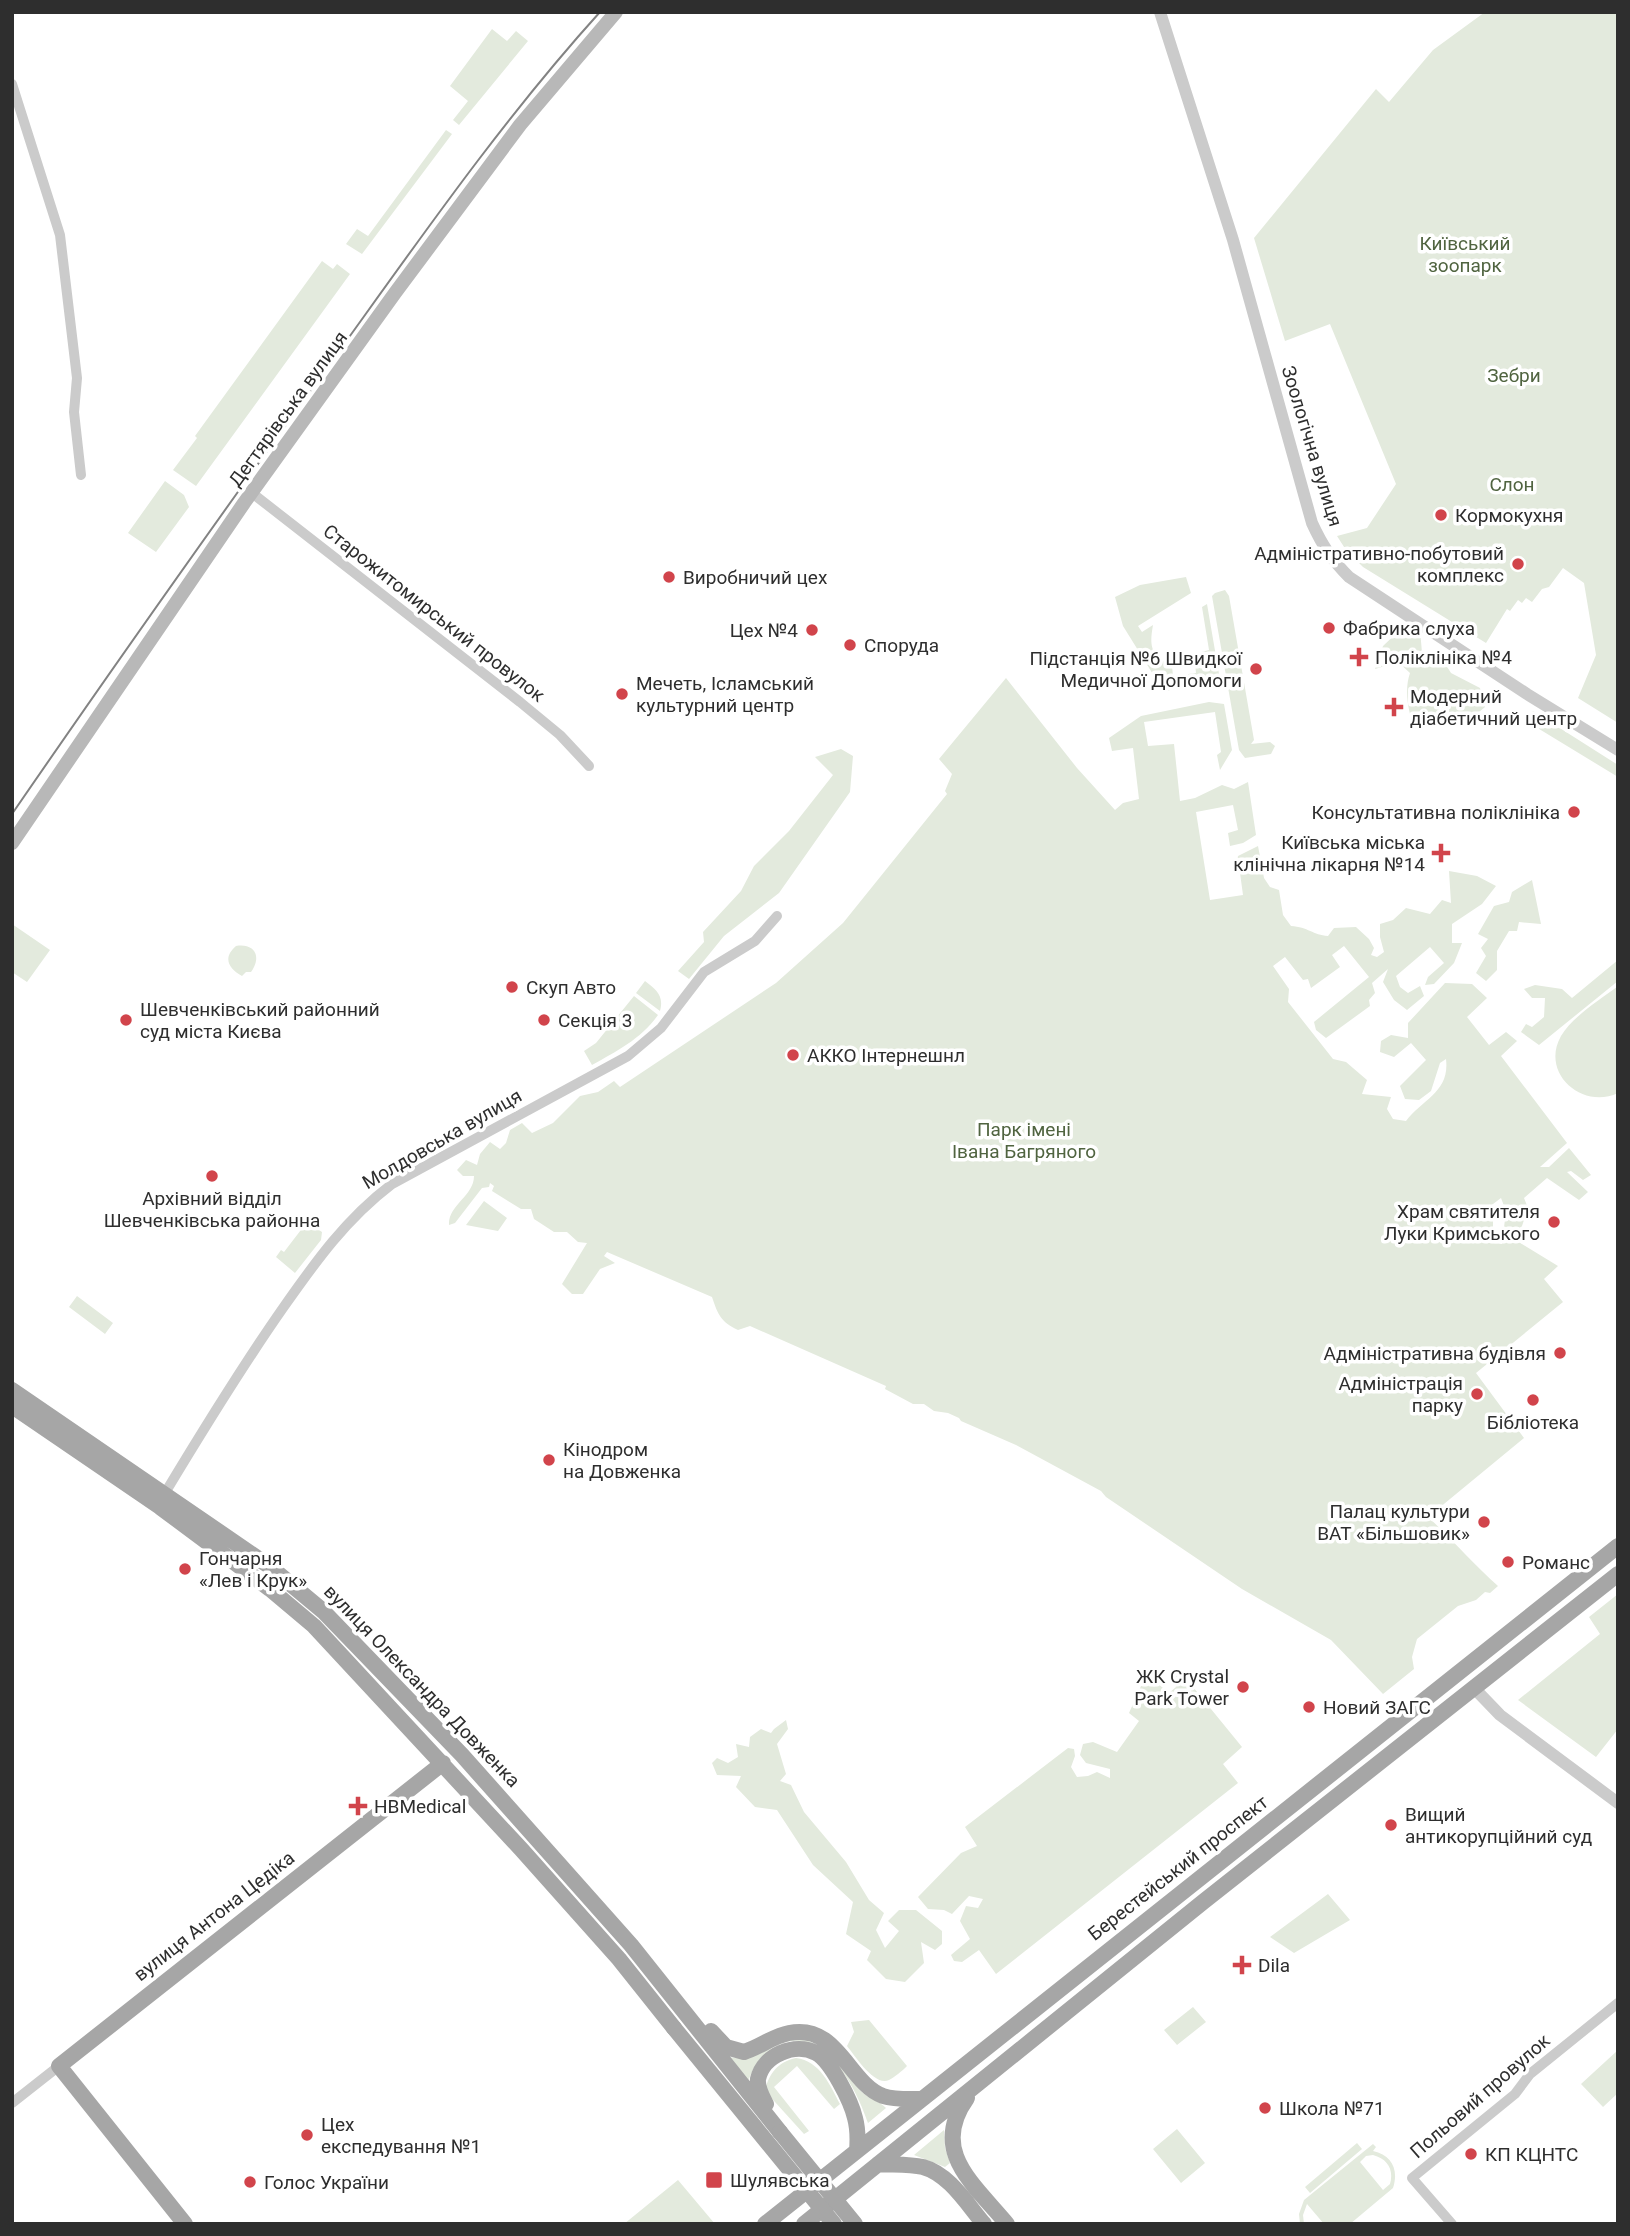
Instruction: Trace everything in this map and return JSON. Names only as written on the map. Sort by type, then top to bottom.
[{"type":"main road","name":"Дегтярівська вулиця","points":[[12,843],[252,493],[475,183],[520,125],[616,12]]},
{"type":"main road","name":"вулиця Олександра Довженка","points":[[12,1390],[269,1566],[323,1611],[462,1755],[631,1945],[780,2132]]},
{"type":"main road","name":"вулиця Олександра Довженка","points":[[12,1406],[160,1507],[293,1607],[337,1649],[619,1959],[834,2224]]},
{"type":"main road","name":"Берестейський проспект","points":[[765,2224],[1618,1546]]},
{"type":"main road","points":[[804,2224],[1618,1574]]},
{"type":"main road","name":"вулиця Антона Цедіка","points":[[59,2066],[443,1763]]},
{"type":"main road","points":[[631,1945],[670,1980],[720,2042],[733,2051],[744,2052],[783,2035],[805,2032],[817,2036],[839,2051],[863,2080],[882,2096],[921,2099]]},
{"type":"main road","points":[[855,2224],[780,2132],[758,2088],[758,2078],[763,2067],[773,2058],[794,2049],[815,2053],[823,2059],[855,2114],[857,2151]]},
{"type":"main road","points":[[59,2066],[185,2224]]},
{"type":"main road","points":[[976,2084],[960,2108],[953,2126],[951,2142],[960,2168],[1007,2224]]},
{"type":"main road","points":[[878,2164],[922,2167],[936,2172],[984,2224]]},
{"type":"street","name":"Зоологічна вулиця","points":[[1160,12],[1233,240],[1312,523],[1321,543],[1331,559],[1358,583],[1618,750]]},
{"type":"street","points":[[12,84],[61,235],[77,378],[74,412],[81,475]]},
{"type":"street","name":"Старожитомирський провулок","points":[[252,493],[520,702],[560,735],[589,766]]},
{"type":"street","name":"Молдовська вулиця","points":[[165,1493],[274,1321],[336,1235],[364,1205],[392,1184],[628,1056],[661,1028],[705,972],[755,941],[777,916]]},
{"type":"street","points":[[1474,1688],[1500,1715],[1618,1803]]},
{"type":"street","name":"Польовий провулок","points":[[1452,2224],[1412,2178],[1515,2094],[1530,2074],[1618,2003]]},
{"type":"street","name":"вулиця Антона Цедіка","points":[[12,2103],[59,2066]]},
{"type":"green space","name":"Київський зоопарк","points":[[1485,12],[1618,12],[1618,723],[1578,698],[1596,655],[1584,583],[1563,568],[1549,587],[1542,589],[1532,602],[1526,598],[1522,603],[1518,600],[1510,611],[1507,609],[1486,643],[1363,567],[1346,550],[1337,536],[1367,528],[1396,484],[1330,324],[1285,341],[1254,238],[1376,89],[1389,102],[1433,50]]},
{"type":"green space","points":[[492,29],[507,41],[516,31],[528,41],[459,125],[453,120],[468,101],[450,86]]},
{"type":"green space","points":[[446,130],[452,134],[362,254],[346,244],[357,229],[368,236]]},
{"type":"green space","points":[[322,261],[333,269],[337,264],[350,274],[196,486],[173,470]]},
{"type":"green space","points":[[165,481],[184,495],[189,507],[156,552],[128,533]]},
{"type":"green space","points":[[1186,577],[1191,593],[1138,626],[1142,632],[1153,625],[1153,650],[1172,666],[1173,676],[1196,673],[1194,654],[1209,650],[1202,607],[1207,604],[1219,674],[1164,692],[1123,626],[1115,597],[1140,585]]},
{"type":"green space","points":[[1225,590],[1229,596],[1254,740],[1251,744],[1270,742],[1275,746],[1271,754],[1245,758],[1239,750],[1212,596]]},
{"type":"green space","points":[[1406,624],[1420,629],[1422,653],[1441,657],[1451,673],[1480,688],[1485,707],[1465,724],[1415,729],[1408,701],[1410,673],[1398,662],[1375,669],[1383,646]]},
{"type":"green space","name":"Парк імені Івана Багряного","points":[[1006,678],[1077,768],[1115,810],[1123,803],[1139,799],[1133,748],[1112,751],[1109,738],[1141,716],[1209,702],[1224,704],[1232,750],[1220,770],[1217,755],[1221,752],[1215,712],[1144,722],[1148,746],[1174,744],[1180,801],[1195,798],[1222,785],[1234,789],[1248,782],[1256,835],[1243,843],[1230,846],[1228,833],[1238,830],[1233,805],[1196,812],[1210,900],[1243,895],[1240,873],[1235,871],[1238,856],[1258,846],[1264,878],[1270,887],[1279,890],[1283,915],[1291,926],[1328,936],[1334,928],[1356,927],[1374,948],[1371,955],[1377,957],[1384,952],[1380,924],[1393,920],[1406,908],[1430,914],[1442,900],[1451,903],[1449,871],[1477,876],[1496,886],[1482,904],[1452,924],[1452,943],[1462,943],[1454,963],[1434,984],[1425,985],[1428,977],[1444,963],[1430,947],[1396,976],[1400,987],[1408,993],[1420,986],[1424,996],[1407,1010],[1394,1000],[1383,982],[1388,969],[1372,983],[1375,993],[1369,1000],[1370,1006],[1326,1038],[1316,1030],[1314,1022],[1369,977],[1344,946],[1332,955],[1340,967],[1311,988],[1308,979],[1303,980],[1285,957],[1273,966],[1289,989],[1288,1002],[1333,1059],[1346,1062],[1367,1080],[1362,1094],[1391,1097],[1387,1109],[1393,1119],[1406,1121],[1440,1087],[1444,1080],[1446,1059],[1440,1063],[1431,1091],[1419,1100],[1405,1099],[1400,1086],[1426,1060],[1411,1043],[1394,1057],[1380,1052],[1381,1041],[1391,1035],[1408,1038],[1408,1023],[1445,983],[1472,984],[1487,998],[1467,1017],[1489,1045],[1506,1032],[1517,1041],[1501,1056],[1567,1143],[1540,1167],[1549,1167],[1569,1148],[1591,1175],[1583,1180],[1571,1171],[1567,1172],[1588,1192],[1579,1200],[1547,1178],[1524,1198],[1528,1208],[1517,1241],[1558,1266],[1544,1279],[1563,1302],[1476,1373],[1524,1438],[1433,1513],[1425,1514],[1498,1586],[1476,1600],[1458,1606],[1417,1639],[1412,1657],[1414,1669],[1383,1694],[1331,1640],[1242,1589],[1101,1491],[1016,1445],[948,1413],[934,1411],[924,1404],[913,1404],[885,1389],[886,1386],[750,1326],[738,1330],[721,1317],[712,1297],[607,1252],[604,1256],[615,1263],[600,1269],[583,1294],[572,1294],[562,1284],[587,1243],[578,1242],[567,1232],[554,1232],[534,1219],[531,1209],[521,1209],[492,1191],[494,1186],[490,1183],[489,1187],[482,1188],[455,1223],[449,1225],[452,1212],[473,1183],[474,1176],[463,1176],[457,1170],[466,1160],[477,1165],[480,1154],[490,1142],[500,1149],[506,1143],[510,1130],[522,1123],[532,1133],[553,1123],[580,1096],[598,1092],[614,1081],[620,1087],[776,983],[843,923],[947,794],[945,791],[952,774],[939,759]],"holes":[[[1501,1198],[1506,1211],[1502,1244],[1493,1243],[1493,1221],[1485,1210]]]},
{"type":"green space","points":[[1533,711],[1618,765],[1618,777],[1526,721]]},
{"type":"green space","points":[[841,749],[853,756],[850,792],[779,893],[724,936],[689,979],[678,971],[704,942],[703,932],[741,891],[754,866],[789,831],[833,775],[815,757]]},
{"type":"green space","points":[[1532,880],[1541,924],[1519,922],[1517,931],[1509,931],[1497,951],[1497,970],[1486,981],[1476,973],[1486,956],[1481,948],[1488,939],[1478,934],[1494,906],[1509,902],[1512,892]]},
{"type":"green space","points":[[12,924],[50,950],[27,982],[12,972]]},
{"type":"green space","points":[[236,946],[252,949],[256,956],[251,972],[242,976],[231,967],[228,959]]},
{"type":"green space","points":[[1618,960],[1618,981],[1539,1045],[1521,1032],[1526,1024],[1532,1027],[1544,1017],[1545,998],[1532,998],[1524,989],[1535,985],[1562,989],[1572,998]]},
{"type":"green space","points":[[645,981],[658,994],[661,1001],[660,1011],[636,993]]},
{"type":"green space","points":[[1618,986],[1618,1093],[1604,1097],[1591,1096],[1568,1085],[1560,1075],[1556,1050],[1561,1036],[1572,1022]]},
{"type":"green space","points":[[634,996],[658,1015],[636,1038],[592,1065],[584,1051],[596,1043]]},
{"type":"green space","points":[[484,1201],[507,1218],[498,1231],[466,1225]]},
{"type":"green space","points":[[307,1222],[322,1232],[321,1240],[295,1273],[276,1257],[281,1250],[284,1252]]},
{"type":"green space","points":[[77,1296],[113,1323],[105,1334],[69,1307]]},
{"type":"green space","points":[[1618,1594],[1618,1729],[1596,1757],[1518,1700],[1600,1634],[1589,1617]]},
{"type":"green space","points":[[1180,1671],[1242,1747],[1223,1764],[1238,1783],[996,1974],[979,1950],[962,1962],[954,1961],[951,1955],[970,1939],[960,1921],[966,1906],[978,1908],[983,1899],[969,1896],[952,1914],[944,1910],[928,1909],[918,1897],[961,1853],[977,1846],[965,1827],[1068,1748],[1074,1749],[1075,1756],[1071,1767],[1077,1777],[1097,1772],[1110,1778],[1110,1769],[1086,1763],[1080,1755],[1083,1744],[1093,1742],[1117,1752],[1139,1721],[1129,1713],[1141,1686],[1157,1683],[1169,1693],[1176,1687],[1172,1675]]},
{"type":"green space","points":[[786,1720],[788,1729],[777,1744],[786,1774],[780,1781],[791,1785],[804,1812],[846,1862],[869,1900],[884,1913],[876,1930],[885,1948],[899,1931],[888,1921],[899,1910],[916,1910],[942,1931],[942,1944],[935,1950],[921,1942],[924,1963],[905,1982],[886,1979],[867,1960],[871,1951],[846,1934],[853,1902],[813,1865],[777,1810],[755,1807],[736,1787],[741,1776],[717,1775],[712,1763],[717,1758],[728,1763],[738,1757],[736,1744],[749,1747],[750,1737],[761,1729],[771,1733]]},
{"type":"green space","points":[[1328,1894],[1350,1920],[1294,1953],[1270,1937]]},
{"type":"green space","points":[[1193,2007],[1206,2022],[1177,2045],[1164,2030]]},
{"type":"green space","points":[[869,2020],[907,2066],[889,2080],[884,2081],[872,2075],[847,2046],[854,2032],[851,2022]]},
{"type":"green space","points":[[803,2039],[822,2048],[836,2062],[862,2092],[886,2108],[868,2123],[855,2092],[834,2061],[821,2049],[807,2042],[791,2041],[769,2050],[752,2071],[748,2082],[723,2056],[743,2058],[781,2041]]},
{"type":"green space","points":[[1618,2050],[1618,2093],[1603,2107],[1581,2084]]},
{"type":"green space","points":[[796,2058],[818,2069],[840,2104],[834,2109],[797,2066],[774,2087],[809,2131],[804,2134],[765,2091],[775,2069]]},
{"type":"green space","points":[[1177,2129],[1205,2163],[1181,2183],[1153,2149]]},
{"type":"green space","points":[[944,2130],[945,2148],[950,2163],[945,2167],[914,2155]]},
{"type":"green space","points":[[1357,2143],[1362,2149],[1310,2193],[1305,2187]]},
{"type":"green space","points":[[1373,2144],[1376,2147],[1373,2151],[1385,2156],[1394,2169],[1393,2188],[1350,2224],[1324,2224],[1307,2204],[1303,2215],[1304,2224],[1300,2224],[1299,2214],[1304,2200]],"holes":[[[1366,2156],[1378,2157],[1386,2162],[1391,2174],[1390,2184],[1383,2190],[1360,2162]]]},
{"type":"green space","points":[[678,2180],[715,2224],[624,2224]]},
{"type":"tram line","points":[[12,814],[217,521],[435,219],[498,134],[600,12]]},
{"type":"place","name":"Кормокухня","points":[[1441,515]]},
{"type":"place","name":"Адміністративно-побутовий комплекс","points":[[1518,564]]},
{"type":"place","name":"Виробничий цех","points":[[669,577]]},
{"type":"place","name":"Фабрика слуха","points":[[1329,628]]},
{"type":"place","name":"Цех №4","points":[[812,630]]},
{"type":"place","name":"Споруда","points":[[850,645]]},
{"type":"place","name":"Поліклініка №4","points":[[1359,657]]},
{"type":"place","name":"Підстанція №6 Швидкої Медичної Допомоги","points":[[1256,669]]},
{"type":"place","name":"Мечеть, Ісламський культурний центр","points":[[622,694]]},
{"type":"place","name":"Модерний діабетичний центр","points":[[1394,707]]},
{"type":"place","name":"Консультативна поліклініка","points":[[1574,812]]},
{"type":"place","name":"Київська міська клінічна лікарня №14","points":[[1441,853]]},
{"type":"place","name":"Скуп Авто","points":[[512,987]]},
{"type":"place","name":"Шевченківський районний суд міста Києва","points":[[126,1020]]},
{"type":"place","name":"Секція 3","points":[[544,1020]]},
{"type":"place","name":"АККО Інтернешнл","points":[[793,1055]]},
{"type":"place","name":"Архівний відділ Шевченківська районна","points":[[212,1176]]},
{"type":"place","name":"Храм святителя Луки Кримського","points":[[1554,1222]]},
{"type":"place","name":"Адміністративна будівля","points":[[1560,1353]]},
{"type":"place","name":"Адміністрація парку","points":[[1477,1394]]},
{"type":"place","name":"Бібліотека","points":[[1533,1400]]},
{"type":"place","name":"Кінодром на Довженка","points":[[549,1460]]},
{"type":"place","name":"Палац культури ВАТ «Більшовик»","points":[[1484,1522]]},
{"type":"place","name":"Романс","points":[[1508,1562]]},
{"type":"place","name":"Гончарня «Лев і Крук»","points":[[185,1569]]},
{"type":"place","name":"ЖК Crystal Park Tower","points":[[1243,1687]]},
{"type":"place","name":"Новий ЗАГС","points":[[1309,1707]]},
{"type":"place","name":"HBMedical","points":[[358,1806]]},
{"type":"place","name":"Вищий антикорупційний суд","points":[[1391,1825]]},
{"type":"place","name":"Dila","points":[[1242,1965]]},
{"type":"place","name":"Школа №71","points":[[1265,2108]]},
{"type":"place","name":"Цех експедування №1","points":[[307,2135]]},
{"type":"place","name":"КП КЦНТС","points":[[1471,2154]]},
{"type":"place","name":"Шулявська","points":[[714,2180]]},
{"type":"place","name":"Голос України","points":[[250,2182]]},
{"type":"park label","name":"Зебри","points":[[1514,375]]},
{"type":"park label","name":"Слон","points":[[1512,484]]}]
